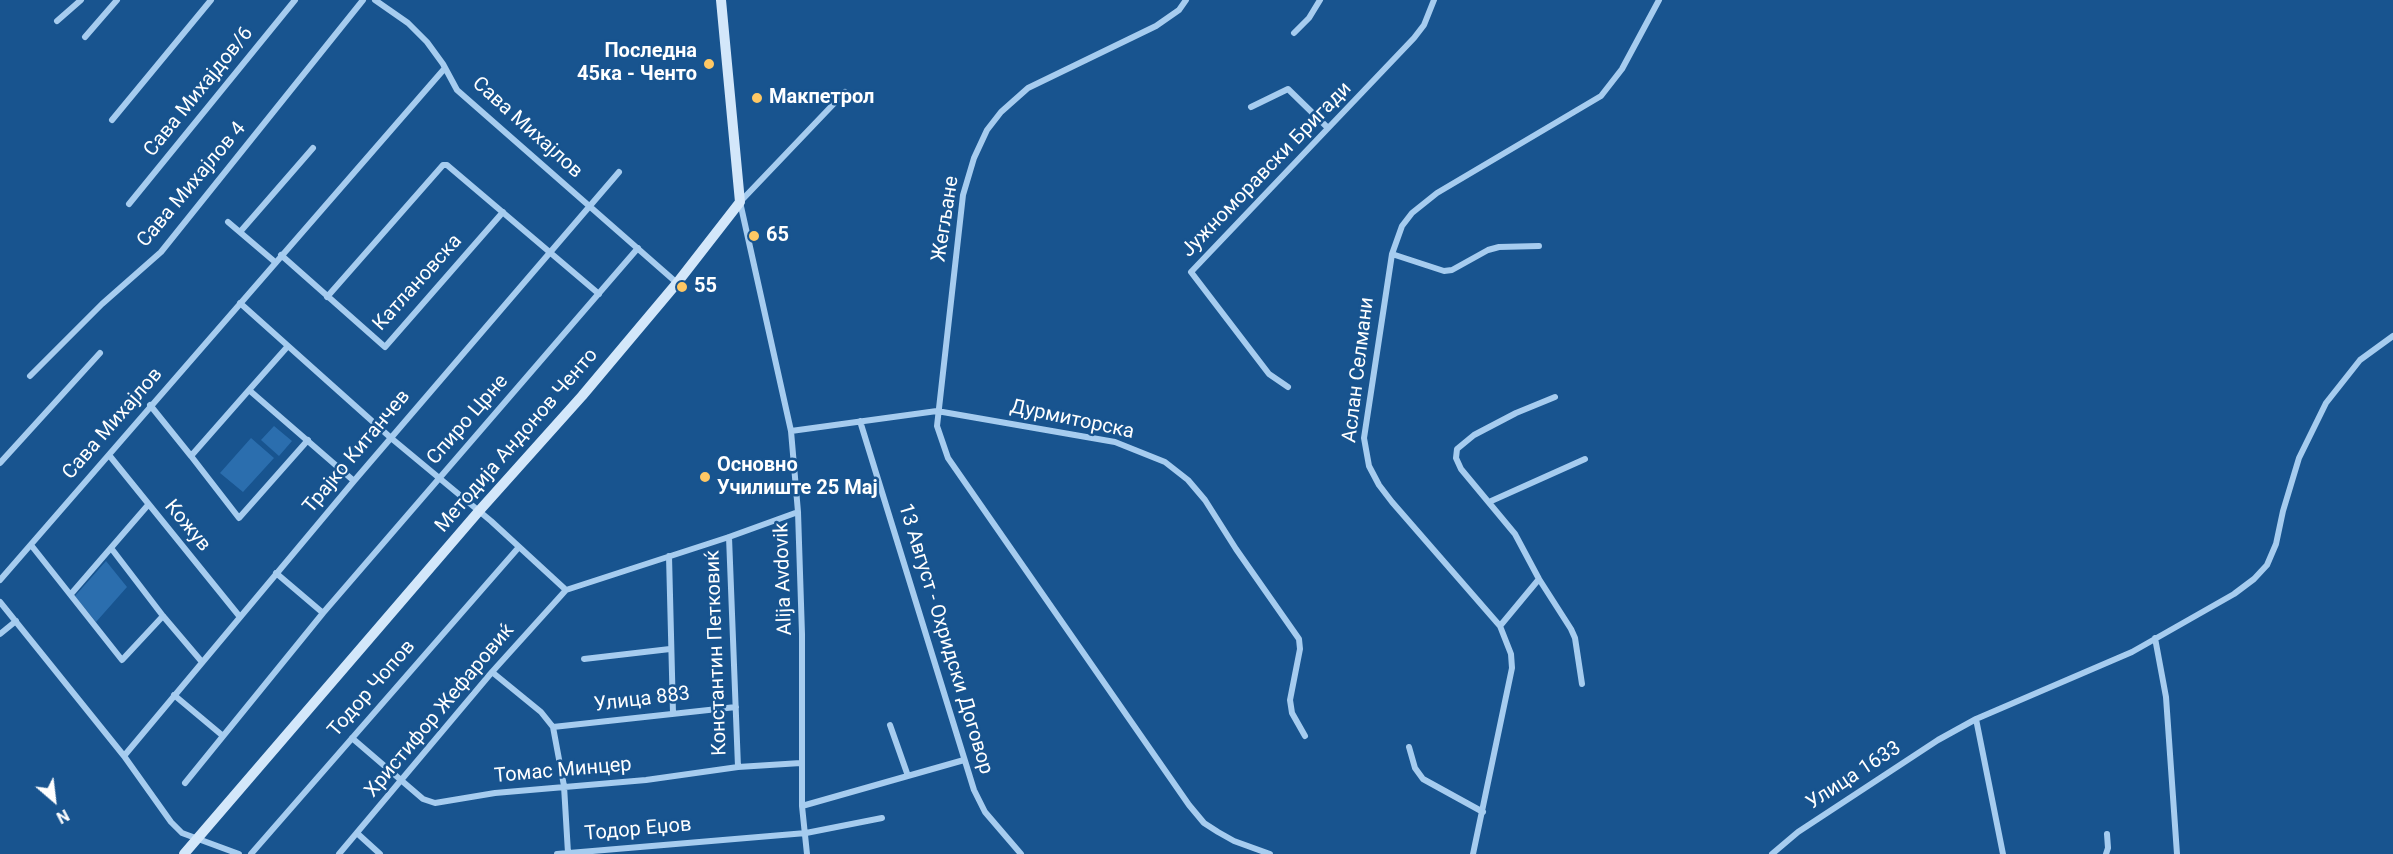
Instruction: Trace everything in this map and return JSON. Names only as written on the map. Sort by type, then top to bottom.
[{"type":"main road","points":[[721,0],[740,202]]},
{"type":"main road","name":"Методија Андонов Ченто","points":[[184,854],[479,511],[582,396],[677,283],[740,202]]},
{"type":"street","points":[[57,21],[81,0]]},
{"type":"street","points":[[85,37],[115,2],[105,0]]},
{"type":"street","points":[[112,120],[212,0]]},
{"type":"street","name":"Сава Михајдов/6","points":[[129,204],[295,0]]},
{"type":"street","name":"Сава Михајлов 4","points":[[30,376],[102,304],[161,252],[363,0]]},
{"type":"street","points":[[375,0],[408,23],[435,52],[445,69]]},
{"type":"street","name":"Жегљане","points":[[937,411],[945,366],[963,195],[974,158],[987,130],[1001,112],[1028,88],[1156,26],[1179,10],[1186,0]]},
{"type":"street","points":[[1294,33],[1309,18],[1320,0]]},
{"type":"street","name":"Јужноморавски Бригади","points":[[1288,387],[1269,374],[1191,272],[1414,38],[1425,25],[1434,0]]},
{"type":"street","name":"Аслан Селмани","points":[[1473,854],[1512,668],[1511,654],[1500,626],[1392,502],[1379,485],[1369,466],[1364,438],[1392,254],[1402,226],[1412,213],[1437,193],[1601,96],[1622,69],[1659,0]]},
{"type":"street","name":"Сава Михајлов","points":[[0,580],[150,405],[445,69],[458,90],[677,283]]},
{"type":"street","points":[[1251,106],[1288,89],[1328,128]]},
{"type":"street","points":[[740,202],[845,92]]},
{"type":"street","points":[[240,232],[313,148]]},
{"type":"street","points":[[327,297],[443,165],[451,166],[599,294]]},
{"type":"street","name":"Трајко Китанчев","points":[[124,756],[276,573],[619,172]]},
{"type":"street","name":"Alija Avdovik","points":[[740,202],[791,431],[798,512],[802,634],[802,806],[807,854]]},
{"type":"street","name":"Катлановска","points":[[281,255],[385,347],[503,212]]},
{"type":"street","points":[[228,222],[275,262]]},
{"type":"street","points":[[1392,254],[1444,271],[1452,270],[1488,250],[1499,247],[1539,246]]},
{"type":"street","name":"Спиро Црне","points":[[184,783],[323,613],[638,248]]},
{"type":"street","points":[[240,303],[391,438],[479,511],[566,590],[798,512]]},
{"type":"street","name":"Улица 1633","points":[[1772,854],[1827,813],[1957,730],[1977,719],[2090,672],[2234,594],[2254,579],[2267,565],[2276,544],[2283,511],[2300,458],[2326,403],[2360,360],[2393,336]]},
{"type":"street","points":[[191,456],[288,346]]},
{"type":"street","points":[[0,463],[100,353]]},
{"type":"street","points":[[249,390],[354,481]]},
{"type":"street","points":[[1555,397],[1492,425],[1457,449],[1458,463],[1515,534],[1539,579],[1571,629],[1575,638],[1582,684]]},
{"type":"street","points":[[150,405],[239,518],[308,440]]},
{"type":"street","points":[[937,411],[940,439],[948,458],[1189,805],[1204,823],[1218,832],[1234,841],[1270,854]]},
{"type":"street","name":"Дурмиторска","points":[[791,431],[937,411],[1115,442],[1165,462],[1188,480],[1205,500],[1299,639],[1300,649],[1290,700],[1292,713],[1305,736]]},
{"type":"street","name":"13 Август - Охридски Договор","points":[[860,421],[974,790],[985,812],[1022,854]]},
{"type":"street","name":"Кожув","points":[[109,455],[240,617]]},
{"type":"street","points":[[1489,502],[1586,459]]},
{"type":"street","points":[[71,594],[148,505]]},
{"type":"street","name":"Константин Петковиќ","points":[[729,537],[738,767]]},
{"type":"street","points":[[31,545],[122,660],[163,616]]},
{"type":"street","name":"Тодор Чопов","points":[[251,854],[519,547]]},
{"type":"street","points":[[111,548],[202,662]]},
{"type":"street","points":[[669,556],[673,713]]},
{"type":"street","points":[[276,573],[323,613]]},
{"type":"street","points":[[1500,626],[1539,579]]},
{"type":"street","name":"Христифор Жефаровиќ","points":[[339,854],[492,672],[566,590]]},
{"type":"street","points":[[0,602],[124,756],[171,822],[182,833],[239,854]]},
{"type":"street","points":[[0,634],[16,621]]},
{"type":"street","points":[[2155,638],[2166,697],[2177,854]]},
{"type":"street","points":[[584,659],[670,649]]},
{"type":"street","points":[[492,672],[541,712],[553,728]]},
{"type":"street","points":[[174,695],[223,736]]},
{"type":"street","name":"Улица 883","points":[[553,728],[736,707]]},
{"type":"street","points":[[1977,719],[2003,854]]},
{"type":"street","points":[[890,725],[908,776]]},
{"type":"street","name":"Тодор Еџов","points":[[553,728],[564,786],[568,853],[806,833],[882,818]]},
{"type":"street","name":"Томас Минцер","points":[[352,738],[423,799],[435,803],[495,792],[646,780],[738,767],[801,763]]},
{"type":"street","points":[[1408,747],[1415,768],[1423,779],[1483,812]]},
{"type":"street","points":[[802,806],[964,760]]},
{"type":"street","points":[[358,834],[380,854]]},
{"type":"street","points":[[2106,854],[2109,848],[2107,834]]},
{"type":"street","points":[[557,854],[568,853]]},
{"type":"shaded area","points":[[274,426],[292,441],[279,456],[261,440]]},
{"type":"shaded area","points":[[251,438],[274,458],[243,492],[220,473]]},
{"type":"shaded area","points":[[106,561],[127,587],[96,622],[75,596]]},
{"type":"place","name":"Последна 45ка - Ченто","points":[[709,64]]},
{"type":"place","name":"Макпетрол","points":[[757,98]]},
{"type":"place","name":"65","points":[[754,236]]},
{"type":"place","name":"55","points":[[682,287]]},
{"type":"place","name":"Основно Училиште 25 Мај","points":[[705,477]]}]
